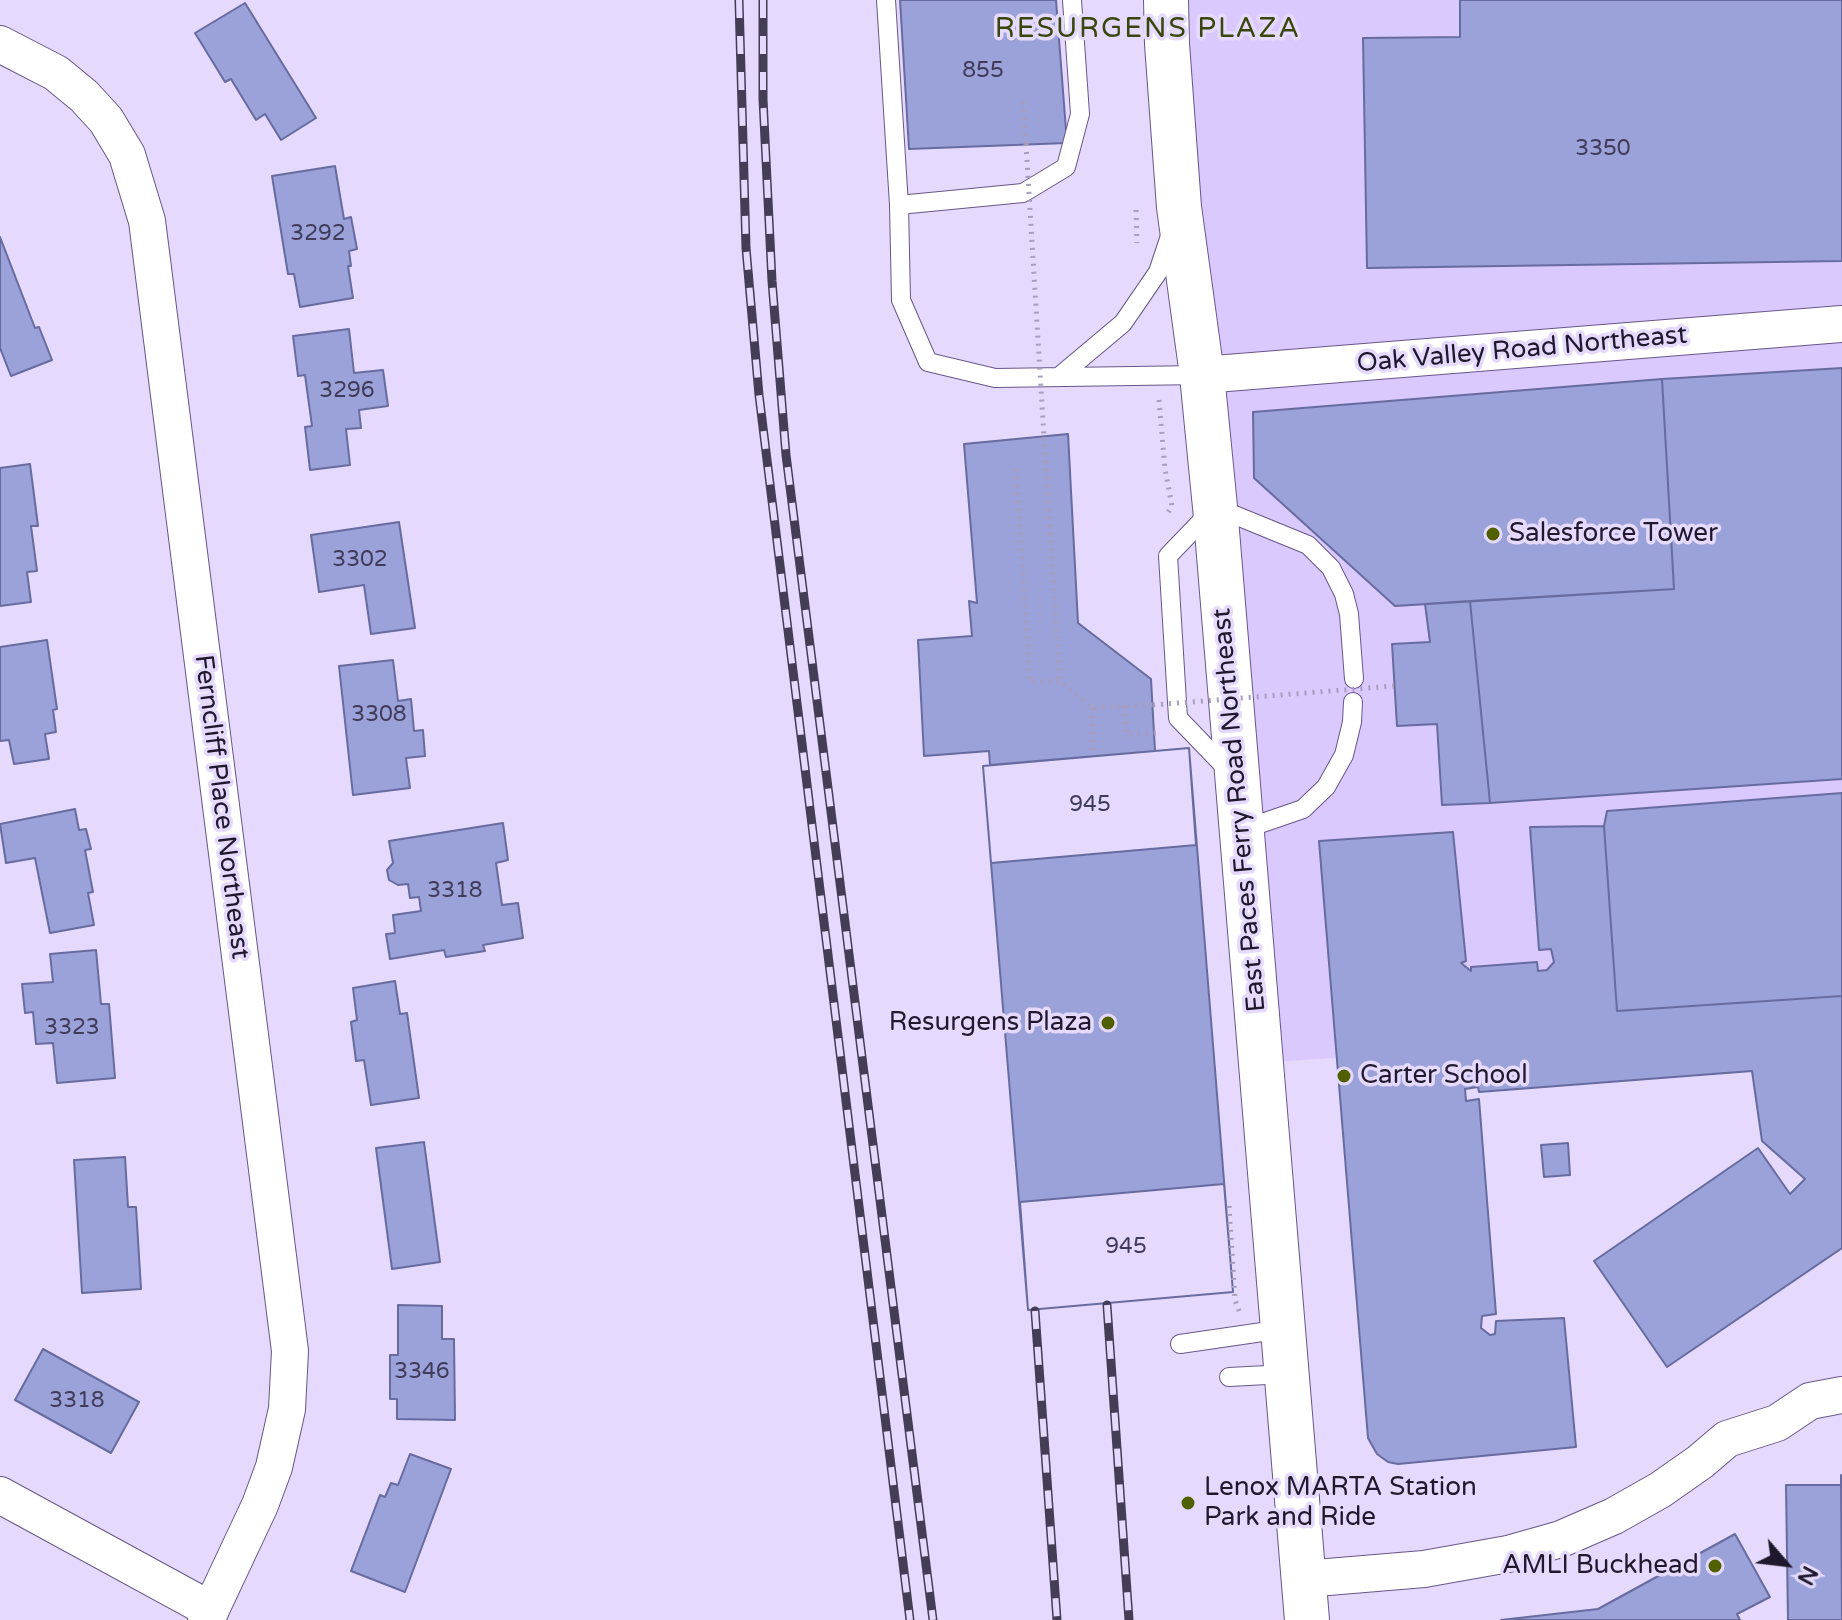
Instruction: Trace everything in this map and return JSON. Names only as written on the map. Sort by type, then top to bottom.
[{"type":"street","name":"East Paces Ferry Road Northeast","points":[[1166,0],[1179,207],[1202,375],[1215,507],[1305,1600]]},
{"type":"street","name":"Ferncliff Place Northeast","points":[[0,44],[56,73],[84,96],[106,120],[127,155],[147,221],[290,1351],[287,1409],[274,1467],[260,1505],[208,1615]]},
{"type":"street","name":"Oak Valley Road Northeast","points":[[1202,375],[1842,324]]},
{"type":"street","points":[[1305,1600],[1424,1569],[1508,1554],[1561,1539],[1614,1516],[1660,1490],[1727,1439],[1777,1423],[1810,1401],[1842,1395]]},
{"type":"street","points":[[0,1495],[208,1615]]},
{"type":"lane","points":[[886,0],[899,205],[901,300],[928,362],[995,378],[1202,375]]},
{"type":"lane","points":[[899,205],[1023,193],[1066,167],[1080,114],[1072,0]]},
{"type":"lane","points":[[1060,376],[1123,323],[1138,303],[1158,272],[1179,207]]},
{"type":"lane","points":[[1215,507],[1308,545],[1331,568],[1344,594],[1349,614],[1354,679]]},
{"type":"lane","points":[[1242,830],[1303,809],[1326,787],[1344,755],[1353,702]]},
{"type":"lane","points":[[1180,1344],[1283,1329]]},
{"type":"lane","points":[[1229,1377],[1287,1374]]},
{"type":"path","points":[[1023,102],[1060,681]]},
{"type":"path","points":[[1016,469],[1030,682],[1060,681],[1092,708],[1394,686]]},
{"type":"path","points":[[1124,706],[1127,735],[1166,733]]},
{"type":"path","points":[[1092,708],[1093,756]]},
{"type":"shaded area","points":[[1177,0],[1842,0],[1842,1022],[1261,1063]]},
{"type":"building","points":[[900,0],[1056,0],[1067,143],[909,149]]},
{"type":"building","points":[[1460,0],[1842,0],[1842,261],[1367,268],[1363,38],[1460,37]]},
{"type":"building","points":[[245,3],[316,118],[281,140],[265,114],[256,120],[231,79],[225,82],[195,33]]},
{"type":"building","points":[[335,166],[344,219],[351,217],[357,249],[349,251],[353,298],[300,307],[294,274],[288,274],[272,176]]},
{"type":"building","points":[[0,237],[35,328],[39,327],[52,360],[11,376],[0,348]]},
{"type":"building","points":[[349,329],[354,373],[383,370],[388,406],[359,410],[361,428],[346,429],[350,465],[310,470],[305,427],[312,426],[305,375],[298,376],[293,336]]},
{"type":"building","points":[[1842,368],[1842,779],[1490,803],[1470,601],[1674,589],[1662,379]]},
{"type":"building","name":"Salesforce Tower","points":[[1662,379],[1674,589],[1395,606],[1254,478],[1253,412]]},
{"type":"building","points":[[1068,434],[1078,623],[1151,679],[1155,751],[990,765],[989,751],[924,756],[918,640],[972,636],[969,601],[977,603],[964,444]]},
{"type":"building","points":[[30,464],[38,526],[31,526],[37,571],[27,572],[31,602],[0,606],[0,468]]},
{"type":"building","points":[[399,522],[415,628],[371,634],[364,585],[319,592],[311,535]]},
{"type":"building","points":[[1470,601],[1490,803],[1442,805],[1437,724],[1397,726],[1392,644],[1430,642],[1425,604]]},
{"type":"building","points":[[47,640],[57,709],[53,710],[56,732],[45,734],[49,759],[14,764],[9,740],[0,741],[0,647]]},
{"type":"building","points":[[393,660],[398,701],[411,699],[414,731],[423,730],[425,756],[406,758],[410,788],[353,795],[339,666]]},
{"type":"building","points":[[1189,748],[1196,845],[991,863],[983,766]]},
{"type":"building","name":"Resurgens Plaza","points":[[1189,748],[1233,1292],[1028,1310],[983,766]]},
{"type":"building","points":[[1842,793],[1842,996],[1617,1011],[1604,826],[1607,811]]},
{"type":"building","points":[[75,809],[79,830],[86,829],[91,849],[85,850],[93,892],[88,893],[94,925],[50,933],[35,858],[6,863],[0,824]]},
{"type":"building","points":[[503,823],[508,860],[496,863],[502,905],[518,903],[523,938],[483,945],[485,951],[446,957],[444,950],[390,959],[386,934],[395,933],[393,915],[421,911],[419,897],[410,898],[408,884],[398,885],[389,880],[387,870],[393,863],[389,841]]},
{"type":"building","points":[[1604,826],[1617,1011],[1842,996],[1842,1248],[1667,1367],[1594,1261],[1758,1148],[1790,1194],[1805,1179],[1762,1141],[1752,1071],[1479,1092],[1478,1087],[1465,1089],[1466,1101],[1479,1099],[1496,1314],[1482,1316],[1481,1328],[1490,1335],[1495,1334],[1496,1321],[1564,1318],[1576,1447],[1398,1464],[1388,1462],[1377,1454],[1368,1438],[1319,841],[1453,832],[1466,961],[1461,963],[1471,971],[1471,967],[1537,962],[1538,971],[1547,970],[1554,962],[1551,949],[1539,950],[1530,827]]},
{"type":"building","points":[[96,950],[101,1004],[109,1004],[115,1078],[57,1083],[53,1043],[36,1044],[33,1012],[25,1013],[22,984],[53,982],[50,954]]},
{"type":"building","points":[[395,981],[400,1014],[407,1013],[419,1098],[371,1105],[364,1060],[356,1061],[351,1022],[357,1020],[353,988]]},
{"type":"building","points":[[424,1142],[440,1262],[392,1269],[376,1148]]},
{"type":"building","points":[[1568,1143],[1570,1175],[1544,1177],[1541,1145]]},
{"type":"building","points":[[125,1157],[128,1207],[136,1207],[141,1289],[82,1293],[74,1160]]},
{"type":"building","points":[[1224,1184],[1233,1292],[1028,1310],[1020,1202]]},
{"type":"building","points":[[398,1305],[442,1306],[442,1339],[454,1339],[455,1420],[397,1419],[397,1399],[390,1399],[390,1355],[398,1355]]},
{"type":"building","points":[[43,1349],[139,1402],[111,1453],[15,1400]]},
{"type":"building","points":[[410,1454],[451,1469],[405,1592],[351,1571],[380,1495],[385,1497],[391,1483],[398,1485]]},
{"type":"building","points":[[1841,1475],[1842,1620],[1788,1620],[1786,1485],[1841,1485]]},
{"type":"building","name":"AMLI Buckhead","points":[[1735,1534],[1770,1597],[1737,1614],[1740,1620],[1501,1620],[1598,1609]]},
{"type":"railway","points":[[739,0],[746,248],[759,395],[910,1620]]},
{"type":"railway","points":[[763,0],[763,99],[772,281],[786,455],[933,1620]]},
{"type":"railway","points":[[1107,1305],[1129,1620]]},
{"type":"railway","points":[[1035,1311],[1057,1620]]},
{"type":"place","name":"Salesforce Tower","points":[[1493,534]]},
{"type":"place","name":"Resurgens Plaza","points":[[1108,1023]]},
{"type":"place","name":"Carter School","points":[[1344,1076]]},
{"type":"place","name":"Lenox MARTA Station Park and Ride","points":[[1188,1503]]},
{"type":"place","name":"AMLI Buckhead","points":[[1715,1566]]},
{"type":"district","name":"RESURGENS PLAZA","points":[[1148,30]]}]
